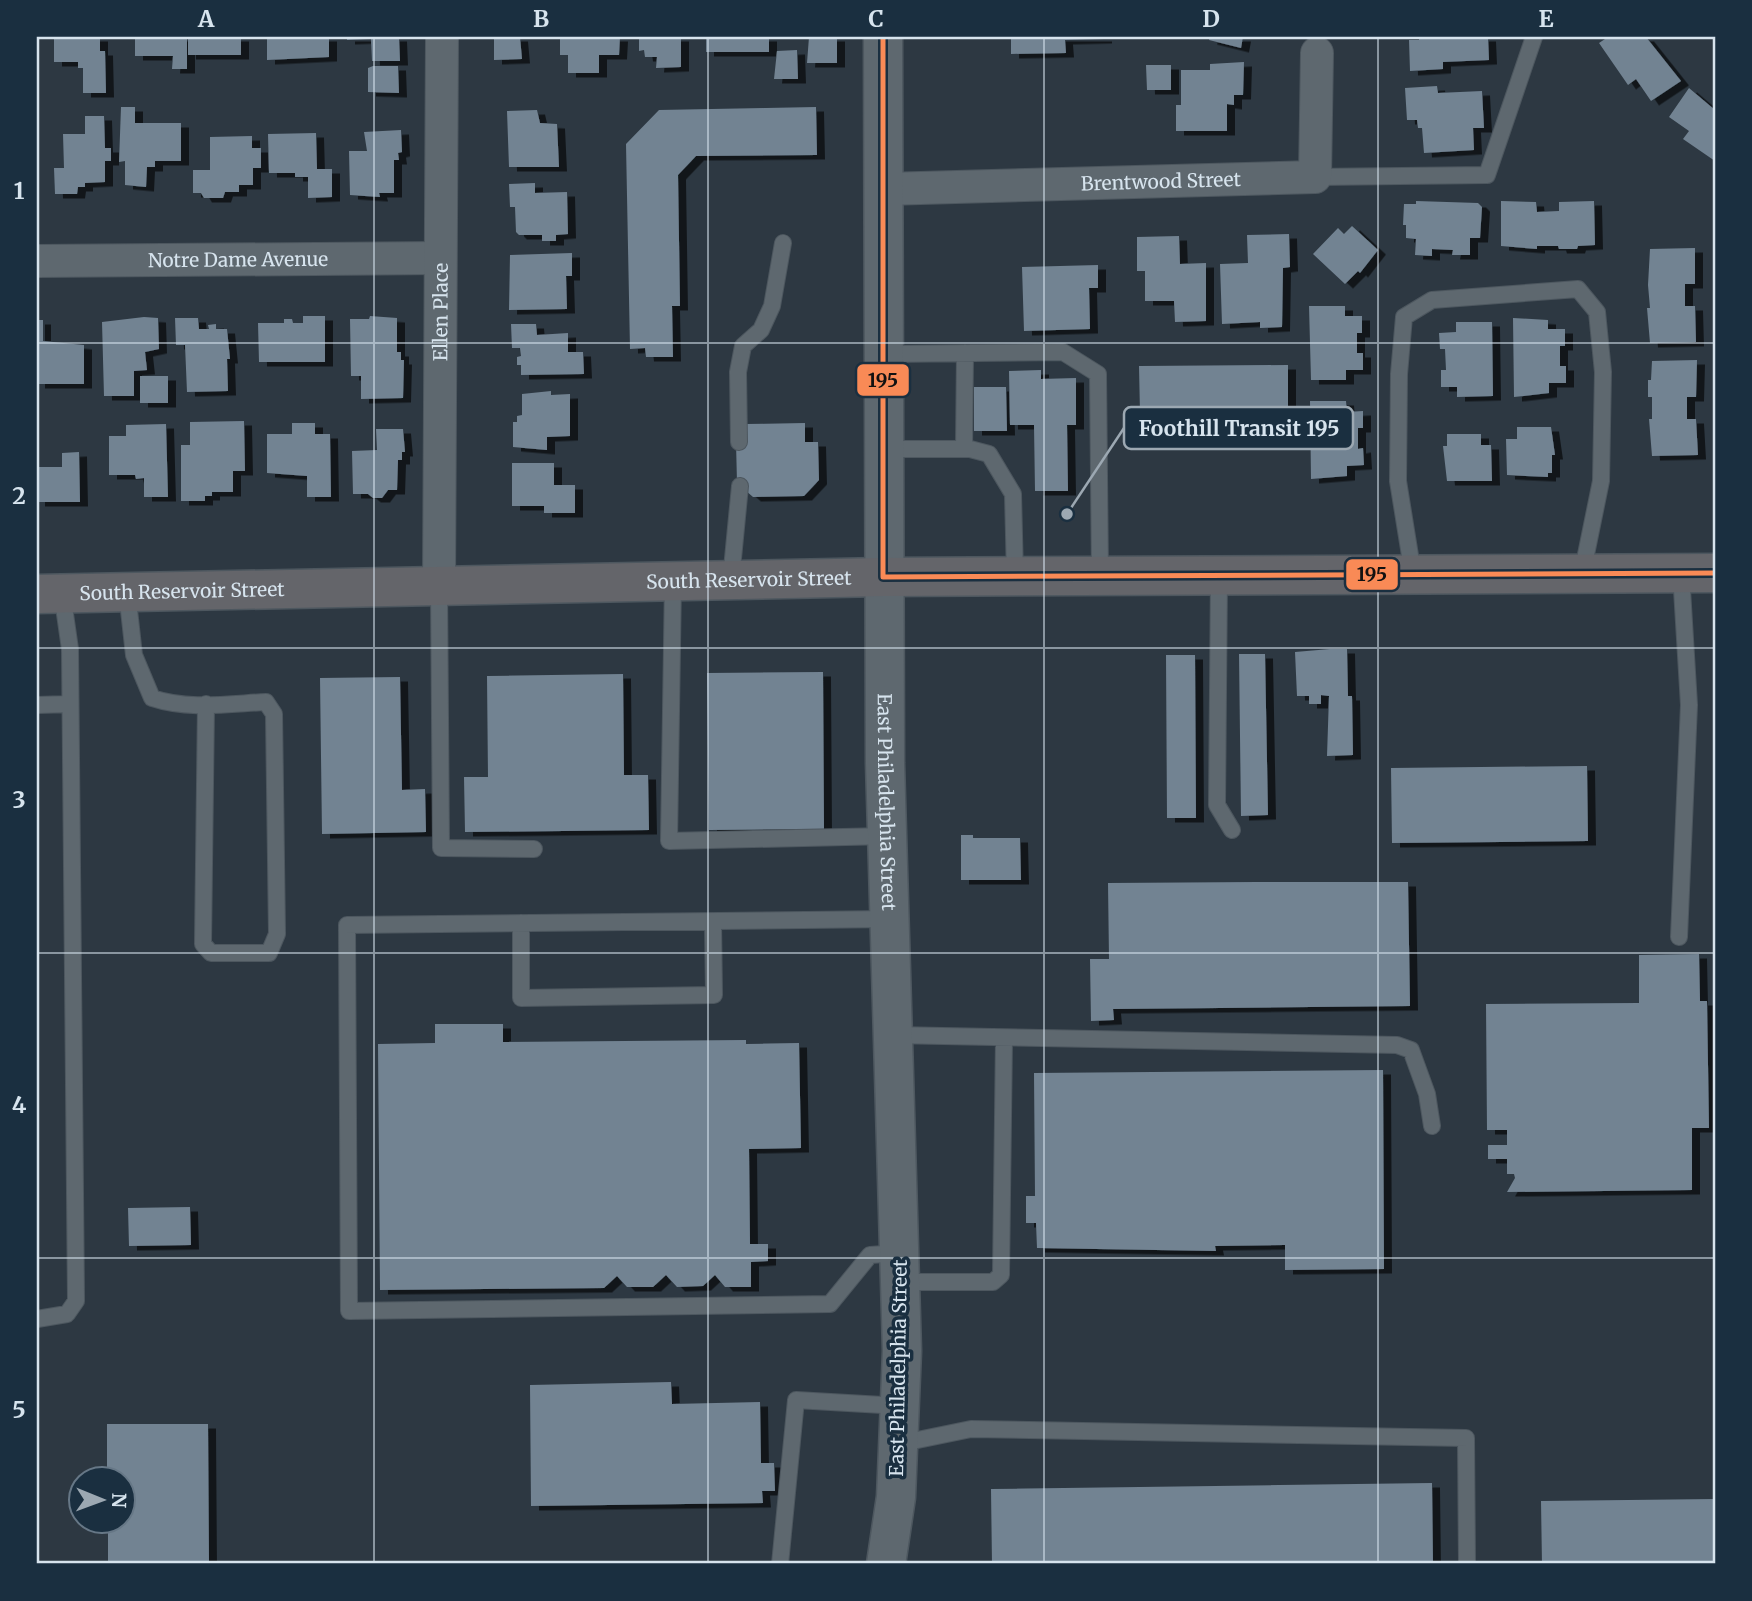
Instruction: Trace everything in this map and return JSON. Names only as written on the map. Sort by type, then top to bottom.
[{"type":"main road","name":"South Reservoir Street","points":[[49,594],[883,577],[1698,573]]},
{"type":"street","name":"Ellen Place","points":[[439,587],[442,37]]},
{"type":"street","name":"East Philadelphia Street","points":[[883,37],[883,577],[900,1268],[900,1406],[896,1497],[886,1564]]},
{"type":"street","points":[[1315,177],[1317,53]]},
{"type":"street","name":"Brentwood Street","points":[[885,189],[1315,177]]},
{"type":"street","name":"Notre Dame Avenue","points":[[37,261],[439,258]]},
{"type":"lane","points":[[1315,177],[1487,175],[1534,37]]},
{"type":"lane","points":[[739,442],[738,372],[743,346],[761,330],[772,306],[783,243]]},
{"type":"lane","points":[[1413,574],[1398,481],[1399,374],[1404,317],[1432,300],[1578,289],[1597,312],[1603,372],[1601,481],[1582,574]]},
{"type":"lane","points":[[884,354],[1063,352],[1098,374],[1100,576]]},
{"type":"lane","points":[[964,449],[965,353]]},
{"type":"lane","points":[[884,449],[964,449],[989,454],[1013,494],[1015,576]]},
{"type":"lane","points":[[731,579],[740,486]]},
{"type":"lane","points":[[1679,937],[1689,705],[1698,573]]},
{"type":"lane","points":[[1219,575],[1217,805],[1231,830]]},
{"type":"lane","points":[[673,580],[669,841],[888,836]]},
{"type":"lane","points":[[439,587],[441,848],[534,849]]},
{"type":"lane","points":[[127,592],[134,655],[152,698],[175,706],[206,704],[266,702],[274,715],[277,934],[269,953],[211,953],[203,944],[206,704]]},
{"type":"lane","points":[[37,1319],[67,1314],[76,1301],[70,649],[49,594]]},
{"type":"lane","points":[[37,705],[70,704]]},
{"type":"lane","points":[[890,919],[347,925],[349,1311],[830,1304],[870,1255],[900,1268],[993,1282],[1001,1275],[1004,1038]]},
{"type":"lane","points":[[521,923],[521,998],[714,995],[713,922]]},
{"type":"lane","points":[[893,1035],[1396,1045],[1411,1051],[1427,1094],[1432,1126]]},
{"type":"lane","points":[[780,1564],[796,1400],[900,1406]]},
{"type":"lane","points":[[898,1444],[971,1429],[1466,1438],[1467,1564]]},
{"type":"building","points":[[54,37],[100,37],[100,51],[105,51],[106,93],[83,93],[83,68],[78,68],[78,62],[54,62]]},
{"type":"building","points":[[135,37],[187,37],[187,69],[172,69],[173,56],[135,56]]},
{"type":"building","points":[[188,37],[241,37],[241,55],[188,55]]},
{"type":"building","points":[[267,37],[329,37],[329,57],[267,60]]},
{"type":"building","points":[[347,37],[399,37],[400,61],[372,61],[371,39],[347,40]]},
{"type":"building","points":[[494,37],[520,37],[522,59],[494,60]]},
{"type":"building","points":[[560,37],[620,37],[619,55],[599,55],[599,73],[568,73],[568,55],[560,55]]},
{"type":"building","points":[[639,37],[681,37],[681,67],[656,68],[657,57],[645,57],[644,50],[639,51]]},
{"type":"building","points":[[706,37],[769,37],[769,52],[706,52]]},
{"type":"building","points":[[809,37],[837,37],[837,63],[807,63]]},
{"type":"building","points":[[1011,37],[1104,39],[1065,40],[1066,53],[1011,54]]},
{"type":"building","points":[[1210,37],[1243,37],[1241,48],[1209,40]]},
{"type":"building","points":[[1419,37],[1488,37],[1489,60],[1443,62],[1443,69],[1410,71],[1409,40],[1419,40]]},
{"type":"building","points":[[1608,37],[1646,37],[1681,81],[1651,101],[1636,79],[1628,85],[1599,43]]},
{"type":"building","points":[[797,50],[798,79],[774,79],[777,51]]},
{"type":"building","points":[[1244,62],[1243,95],[1234,95],[1234,105],[1227,104],[1227,131],[1176,131],[1176,105],[1181,105],[1181,70],[1210,70],[1210,64]]},
{"type":"building","points":[[1146,65],[1171,65],[1171,90],[1147,90]]},
{"type":"building","points":[[398,66],[399,93],[368,92],[368,68]]},
{"type":"building","points":[[1437,86],[1438,93],[1482,91],[1484,128],[1473,128],[1474,150],[1424,153],[1422,128],[1418,128],[1417,120],[1407,120],[1405,88]]},
{"type":"building","points":[[1689,88],[1715,110],[1715,161],[1683,139],[1689,131],[1669,117]]},
{"type":"building","points":[[121,107],[135,107],[135,123],[181,123],[181,161],[155,161],[155,167],[147,167],[146,187],[125,185],[125,161],[119,162]]},
{"type":"building","points":[[816,107],[817,155],[696,156],[678,175],[680,306],[672,306],[673,357],[646,357],[645,348],[630,349],[626,144],[659,110]]},
{"type":"building","points":[[537,110],[540,123],[557,124],[559,167],[509,167],[507,111]]},
{"type":"building","points":[[85,116],[104,116],[105,148],[111,148],[111,161],[105,161],[105,182],[85,183],[85,187],[78,187],[77,194],[55,194],[54,168],[64,168],[63,134],[85,134]]},
{"type":"building","points":[[401,130],[402,152],[398,153],[399,160],[394,160],[394,193],[379,193],[380,197],[350,195],[349,151],[367,151],[364,132]]},
{"type":"building","points":[[316,133],[317,169],[332,169],[332,197],[308,198],[308,177],[295,177],[295,173],[269,173],[268,134]]},
{"type":"building","points":[[252,136],[252,148],[261,148],[261,168],[253,168],[253,185],[239,185],[239,192],[225,192],[223,198],[204,198],[201,193],[193,193],[193,170],[210,170],[210,137]]},
{"type":"building","points":[[535,183],[535,193],[567,192],[568,234],[556,235],[556,241],[542,241],[542,235],[519,235],[516,232],[515,207],[510,207],[509,184]]},
{"type":"building","points":[[1416,201],[1478,203],[1482,207],[1480,238],[1470,238],[1470,255],[1452,255],[1453,250],[1432,249],[1432,256],[1415,255],[1416,239],[1406,238],[1406,225],[1403,225],[1404,204],[1416,204]]},
{"type":"building","points":[[1501,201],[1536,202],[1537,212],[1559,211],[1559,202],[1594,201],[1595,245],[1578,246],[1577,249],[1559,249],[1558,246],[1537,246],[1537,249],[1501,246]]},
{"type":"building","points":[[1352,226],[1378,250],[1360,273],[1358,271],[1345,284],[1313,254],[1338,228],[1344,234]]},
{"type":"building","points":[[1289,234],[1290,267],[1283,268],[1282,327],[1260,328],[1260,322],[1222,324],[1220,264],[1248,263],[1247,235]]},
{"type":"building","points":[[1179,236],[1180,264],[1206,263],[1206,321],[1175,322],[1174,301],[1145,301],[1145,271],[1137,271],[1137,237]]},
{"type":"building","points":[[1695,248],[1695,284],[1685,284],[1685,306],[1695,306],[1696,342],[1650,343],[1647,308],[1650,308],[1650,249]]},
{"type":"building","points":[[572,253],[572,276],[566,276],[567,309],[509,310],[510,255]]},
{"type":"building","points":[[1098,265],[1098,288],[1089,288],[1090,329],[1024,331],[1022,267]]},
{"type":"building","points":[[1309,306],[1345,306],[1345,316],[1362,316],[1362,333],[1357,333],[1357,353],[1363,353],[1363,370],[1346,370],[1346,380],[1311,380]]},
{"type":"building","points":[[303,316],[325,316],[325,362],[259,362],[258,323],[284,323],[284,319],[292,319],[293,323],[303,323]]},
{"type":"building","points":[[370,316],[397,318],[397,352],[401,352],[401,360],[404,360],[403,398],[361,399],[361,376],[351,376],[350,319],[369,319]]},
{"type":"building","points":[[158,318],[159,349],[145,352],[147,370],[134,371],[134,396],[104,396],[102,322]]},
{"type":"building","points":[[175,318],[198,318],[199,329],[209,329],[208,325],[216,324],[216,329],[227,329],[230,359],[227,359],[228,391],[187,392],[185,345],[176,345]]},
{"type":"building","points":[[1513,318],[1548,320],[1548,329],[1565,329],[1565,346],[1560,346],[1560,366],[1566,366],[1566,383],[1549,383],[1549,393],[1514,397]]},
{"type":"building","points":[[37,320],[43,320],[43,341],[84,345],[84,384],[37,384]]},
{"type":"building","points":[[1456,322],[1492,322],[1493,396],[1457,397],[1457,387],[1441,387],[1441,370],[1446,370],[1445,349],[1440,349],[1439,333],[1456,332]]},
{"type":"building","points":[[511,324],[536,324],[537,335],[568,333],[568,352],[583,352],[584,374],[521,375],[521,365],[517,365],[517,357],[521,356],[520,348],[512,348]]},
{"type":"building","points":[[1697,360],[1696,397],[1687,397],[1687,419],[1696,419],[1698,455],[1652,456],[1649,419],[1652,419],[1652,397],[1648,397],[1648,380],[1651,380],[1652,361]]},
{"type":"building","points":[[1288,365],[1288,412],[1140,413],[1139,366]]},
{"type":"building","points":[[1041,370],[1041,379],[1076,378],[1076,425],[1067,425],[1068,491],[1035,491],[1034,425],[1010,425],[1009,371]]},
{"type":"building","points":[[140,376],[168,376],[168,403],[140,403]]},
{"type":"building","points":[[974,387],[1006,387],[1007,431],[974,431]]},
{"type":"building","points":[[551,391],[551,395],[570,394],[570,436],[547,437],[547,450],[513,447],[513,422],[517,422],[517,416],[522,415],[522,394]]},
{"type":"building","points":[[1310,401],[1346,401],[1347,412],[1363,411],[1363,428],[1358,428],[1358,449],[1363,448],[1364,465],[1347,466],[1347,476],[1311,479]]},
{"type":"building","points":[[244,421],[245,471],[233,471],[233,492],[212,492],[212,496],[205,496],[205,501],[181,501],[181,445],[190,445],[190,422]]},
{"type":"building","points":[[292,423],[315,423],[315,434],[330,434],[331,497],[307,497],[307,476],[267,473],[267,434],[292,434]]},
{"type":"building","points":[[805,423],[805,442],[818,442],[819,480],[804,496],[753,497],[737,483],[736,442],[746,424]]},
{"type":"building","points":[[166,424],[168,497],[144,497],[144,478],[136,479],[135,475],[109,475],[109,436],[126,436],[126,425]]},
{"type":"building","points":[[1517,427],[1551,427],[1555,455],[1552,455],[1552,473],[1548,473],[1548,477],[1507,475],[1506,439],[1517,439]]},
{"type":"building","points":[[376,429],[403,429],[405,452],[402,452],[402,460],[398,460],[397,490],[388,490],[382,498],[353,494],[352,451],[377,450]]},
{"type":"building","points":[[1447,434],[1481,434],[1481,445],[1491,445],[1492,481],[1447,481],[1443,446],[1447,446]]},
{"type":"building","points":[[79,452],[80,502],[37,502],[37,467],[62,467],[62,453]]},
{"type":"building","points":[[512,463],[554,463],[554,485],[575,485],[575,513],[544,513],[544,506],[512,506]]},
{"type":"building","points":[[1347,649],[1348,696],[1352,696],[1353,755],[1327,756],[1329,696],[1321,695],[1321,704],[1309,704],[1309,696],[1297,696],[1295,652]]},
{"type":"building","points":[[1239,654],[1265,654],[1268,815],[1241,816]]},
{"type":"building","points":[[1166,655],[1195,655],[1196,818],[1167,818]]},
{"type":"building","points":[[823,672],[824,829],[709,830],[707,673]]},
{"type":"building","points":[[623,674],[624,775],[648,775],[649,830],[465,832],[464,777],[488,777],[487,676]]},
{"type":"building","points":[[400,677],[402,790],[425,789],[426,832],[322,834],[320,678]]},
{"type":"building","points":[[1587,766],[1588,841],[1392,843],[1391,768]]},
{"type":"building","points":[[961,835],[973,835],[973,838],[1020,838],[1021,880],[961,880]]},
{"type":"building","points":[[1408,882],[1410,1006],[1113,1009],[1114,1020],[1091,1021],[1090,959],[1109,959],[1108,883]]},
{"type":"building","points":[[1699,954],[1700,1001],[1707,1001],[1709,1128],[1692,1128],[1692,1190],[1507,1192],[1515,1178],[1514,1174],[1507,1174],[1507,1159],[1488,1159],[1488,1145],[1507,1145],[1507,1130],[1487,1130],[1486,1004],[1639,1003],[1639,955]]},
{"type":"building","points":[[435,1024],[503,1024],[503,1042],[746,1040],[746,1044],[799,1043],[801,1148],[749,1149],[750,1244],[768,1244],[768,1261],[751,1262],[751,1287],[725,1287],[715,1275],[703,1286],[677,1287],[666,1275],[653,1287],[627,1287],[617,1276],[604,1288],[380,1290],[378,1044],[435,1043]]},
{"type":"building","points":[[1383,1070],[1384,1269],[1285,1270],[1285,1245],[1215,1246],[1216,1251],[1037,1248],[1036,1223],[1026,1223],[1026,1196],[1035,1196],[1034,1073]]},
{"type":"building","points":[[190,1207],[191,1245],[129,1246],[128,1208]]},
{"type":"building","points":[[671,1382],[672,1404],[760,1402],[761,1463],[774,1463],[775,1491],[762,1491],[763,1503],[531,1506],[530,1385]]},
{"type":"building","points":[[107,1424],[208,1424],[209,1564],[108,1564],[108,1534],[136,1534],[136,1464],[107,1464]]},
{"type":"building","points":[[1432,1483],[1433,1564],[992,1564],[991,1489]]},
{"type":"building","points":[[1715,1499],[1715,1564],[1542,1564],[1541,1501]]},
{"type":"transit line","name":"195","points":[[883,37],[883,577],[1715,573]]},
{"type":"place","name":"Foothill Transit 195","points":[[1067,514]]}]
